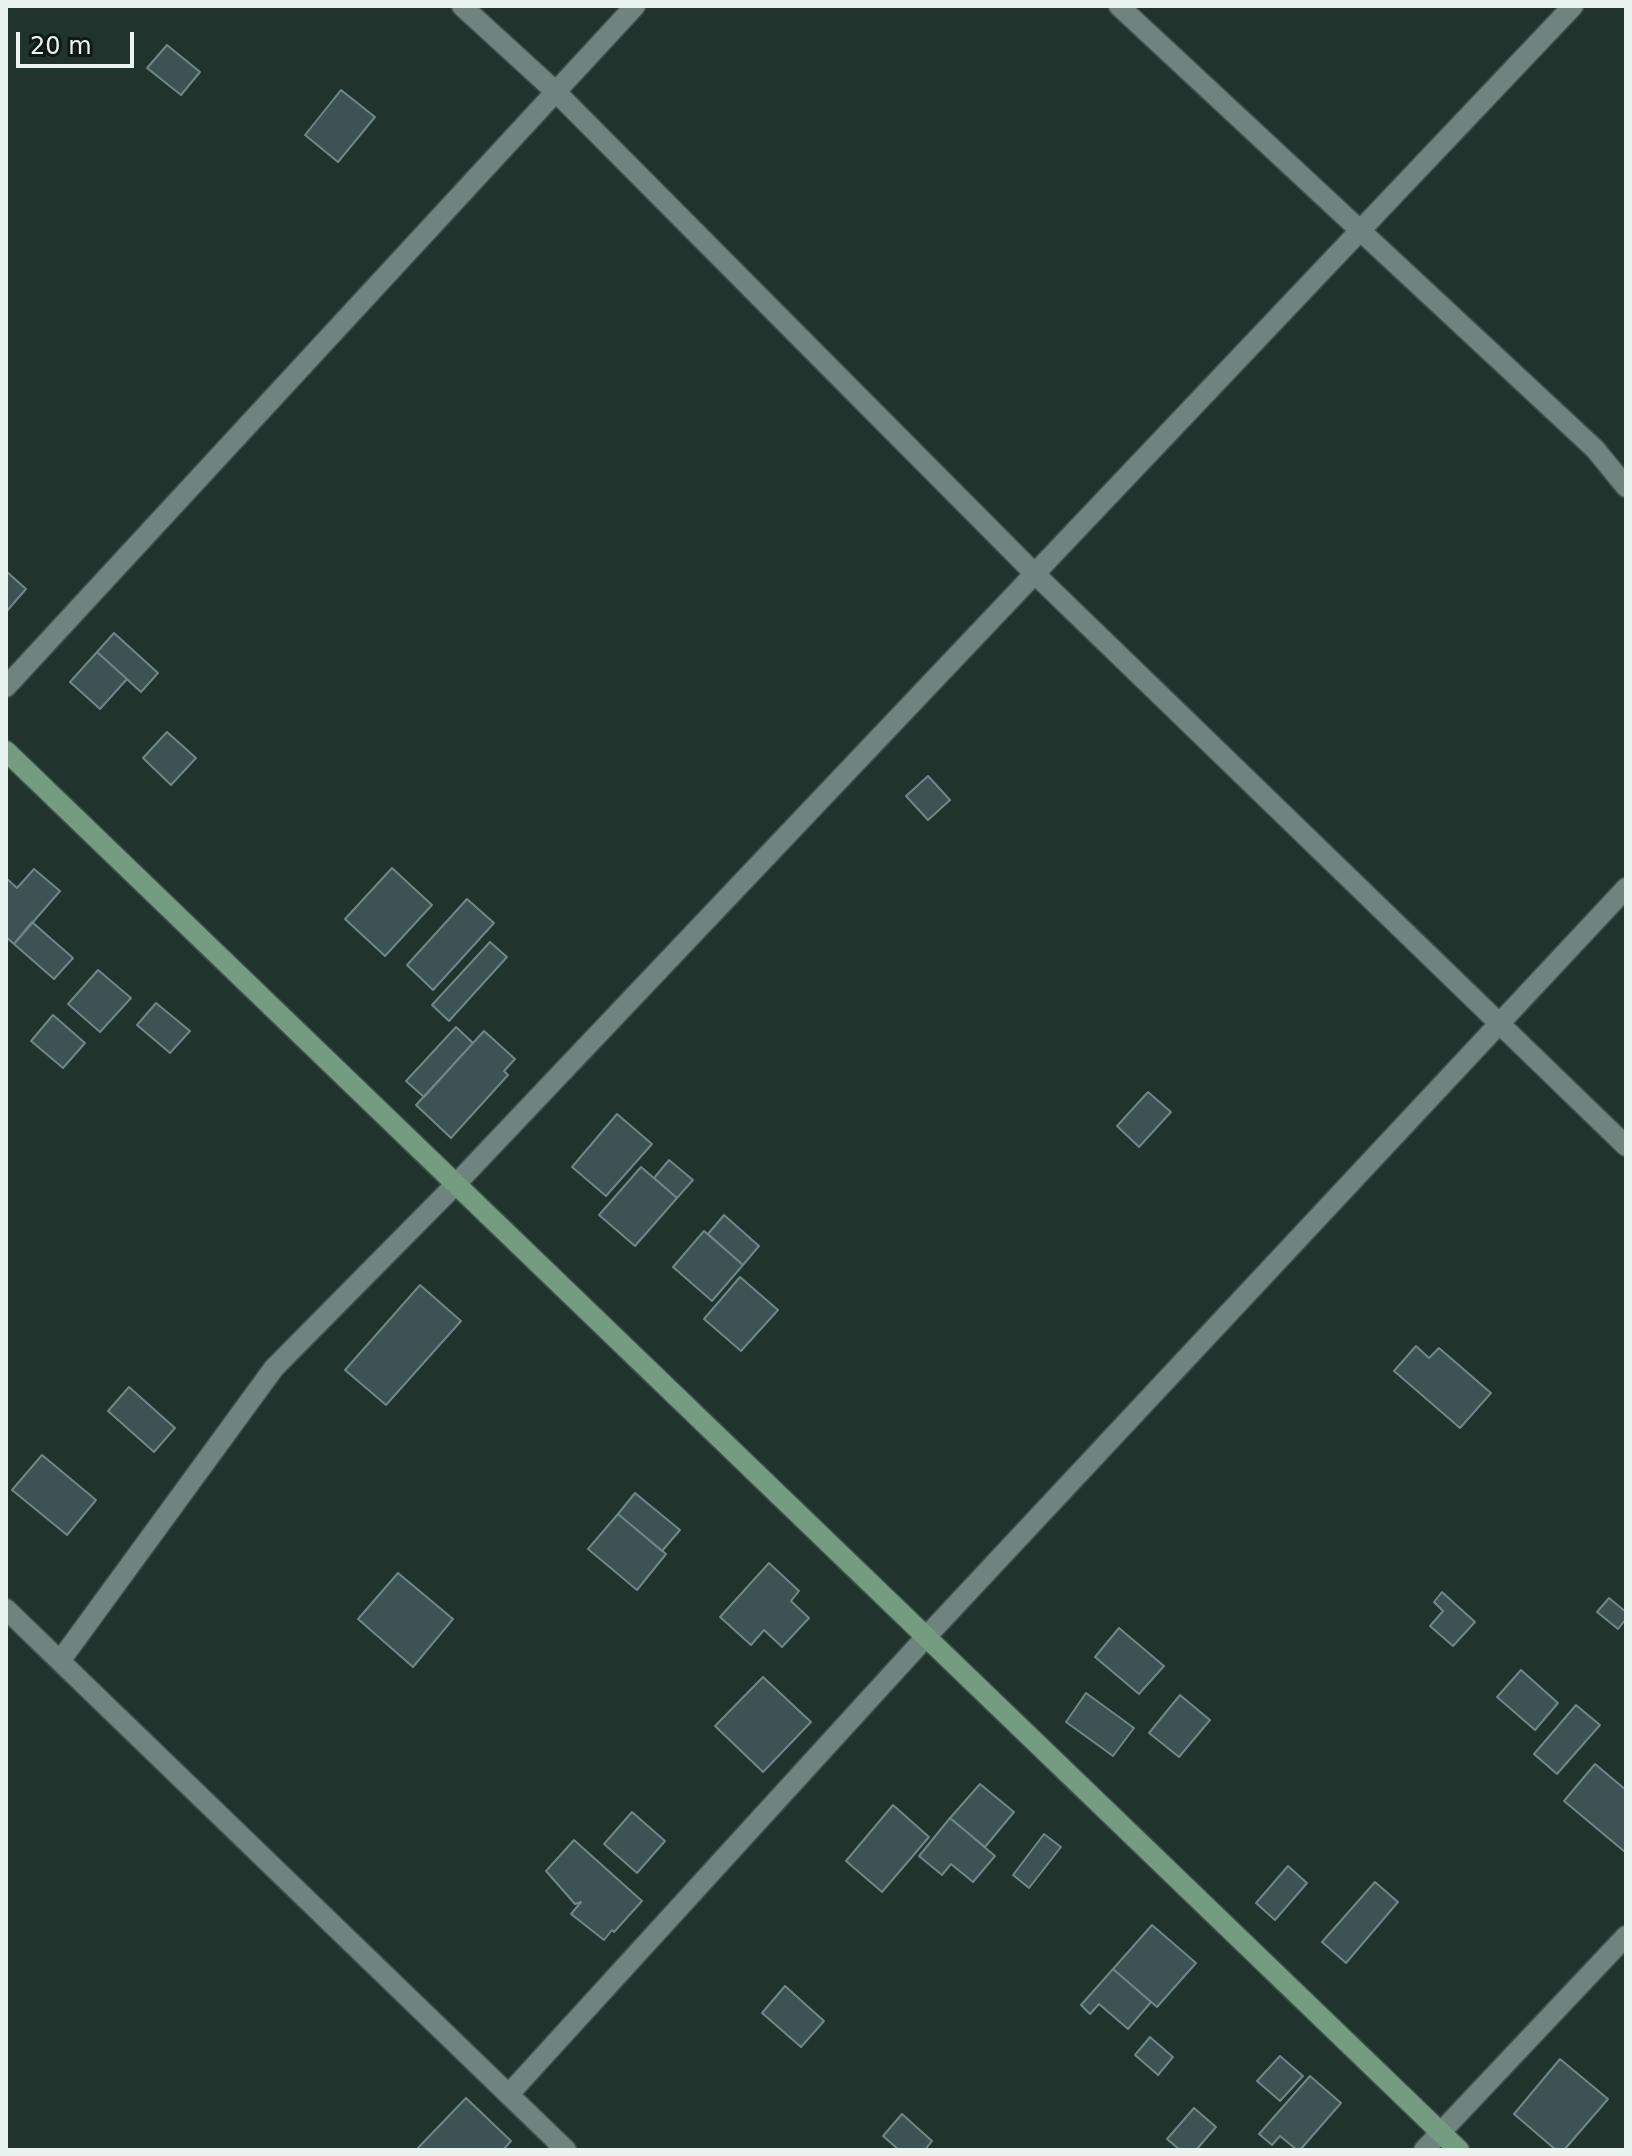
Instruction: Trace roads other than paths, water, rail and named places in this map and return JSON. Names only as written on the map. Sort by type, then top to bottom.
[{"type":"street","points":[[462,6],[556,92],[1034,573],[1626,1146]]},
{"type":"street","points":[[6,687],[635,6]]},
{"type":"street","points":[[1119,6],[1595,449],[1626,487]]},
{"type":"street","points":[[60,1661],[274,1368],[456,1184],[1573,6]]},
{"type":"street","points":[[6,751],[1459,2150]]},
{"type":"street","points":[[509,2094],[926,1637],[1626,888]]},
{"type":"street","points":[[6,1609],[566,2150]]},
{"type":"street","points":[[1424,2150],[1626,1936]]}]
